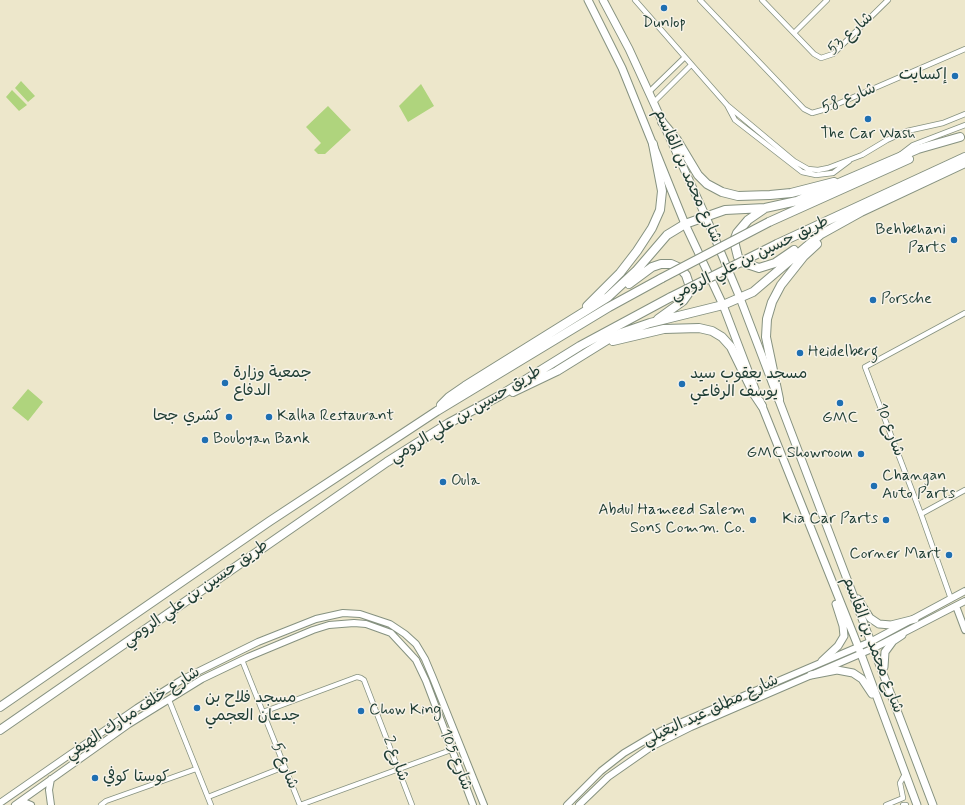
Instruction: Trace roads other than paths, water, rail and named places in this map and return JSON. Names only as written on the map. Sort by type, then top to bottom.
[{"type":"highway","points":[[662,122],[677,140],[698,175],[712,187],[727,193],[749,196],[781,194],[849,179]]},
{"type":"highway","points":[[608,297],[636,271],[667,235],[685,224],[725,210],[765,208],[798,201],[929,145],[962,135]]},
{"type":"highway","name":"طريق حسين بن علي الرومي","points":[[0,706],[270,521],[437,411],[609,308],[662,278],[769,222],[962,135]]},
{"type":"highway","points":[[577,316],[629,262],[645,240],[658,216],[662,204],[662,191],[653,144]]},
{"type":"highway","name":"طريق حسين بن علي الرومي","points":[[0,731],[12,721],[388,462],[449,423],[501,395],[580,346],[671,297],[777,244],[965,157]]},
{"type":"highway","points":[[765,208],[741,227],[734,241],[738,257],[751,267],[759,268],[775,263],[861,212],[965,163]]},
{"type":"highway","points":[[778,399],[766,329],[767,319],[774,297],[786,279],[811,249],[861,212]]},
{"type":"highway","points":[[501,395],[534,383],[621,333],[650,323],[724,305],[740,298],[761,287],[820,235]]},
{"type":"highway","points":[[437,411],[449,396],[608,297],[652,267],[661,264],[671,264],[680,268],[686,275],[689,284],[688,294],[683,301],[673,309],[650,323]]},
{"type":"highway","points":[[593,348],[652,331],[687,328],[708,329],[719,335],[728,344],[762,406]]},
{"type":"main road","name":"شارع محمد بن القاسم","points":[[588,0],[622,68],[685,224],[724,305],[762,406],[859,650],[916,802]]},
{"type":"main road","name":"شارع محمد بن القاسم","points":[[603,0],[629,49],[654,102],[706,217],[740,298],[850,590],[873,644],[933,805]]},
{"type":"main road","points":[[812,532],[844,630],[841,642],[822,661]]},
{"type":"main road","points":[[850,590],[869,616],[879,624],[891,625],[915,619]]},
{"type":"main road","points":[[886,681],[883,659],[885,652],[893,641],[902,635]]},
{"type":"main road","points":[[811,675],[837,670],[853,673],[862,679],[878,702]]},
{"type":"main road","points":[[916,802],[922,805]]},
{"type":"street","points":[[635,0],[727,105],[748,125],[804,167],[813,170],[823,170],[850,160],[907,131],[943,123],[965,114]]},
{"type":"street","name":"شارع 58","points":[[700,0],[804,109],[812,113],[826,109],[965,49]]},
{"type":"street","name":"شارع 53","points":[[762,0],[814,54],[821,58],[826,58],[833,54],[888,0]]},
{"type":"street","points":[[794,33],[827,0]]},
{"type":"street","points":[[649,92],[684,57]]},
{"type":"street","points":[[654,102],[691,65]]},
{"type":"street","points":[[897,158],[913,145],[965,125]]},
{"type":"street","name":"شارع 10","points":[[951,599],[921,514],[865,367],[965,313]]},
{"type":"street","points":[[921,514],[965,490]]},
{"type":"street","points":[[873,644],[965,591]]},
{"type":"street","points":[[873,644],[902,635],[965,601]]},
{"type":"street","points":[[956,606],[965,630]]},
{"type":"street","name":"شارع 105","points":[[294,628],[328,615],[343,613],[373,617],[390,624],[411,639],[425,658],[484,805]]},
{"type":"street","name":"شارع 105","points":[[299,637],[313,630],[343,623],[366,624],[391,633],[416,660],[426,681],[473,805]]},
{"type":"street","points":[[294,628],[299,631],[299,637]]},
{"type":"street","name":"شارع خلف مبارك الهيفي","points":[[0,803],[137,708],[183,679],[237,652],[294,628]]},
{"type":"street","name":"شارع خلف مبارك الهيفي","points":[[16,805],[129,724],[202,679],[242,660],[299,637]]},
{"type":"street","name":"شارع مطلق عيد البغيلي","points":[[580,805],[608,777],[629,761],[677,734],[811,675],[873,644]]},
{"type":"street","name":"شارع مطلق عيد البغيلي","points":[[567,805],[601,770],[624,753],[661,731],[822,661],[859,650]]},
{"type":"street","name":"شارع 5","points":[[242,660],[300,805]]},
{"type":"street","name":"شارع 2","points":[[263,712],[357,677],[361,678],[364,680],[412,805]]},
{"type":"street","points":[[426,681],[428,678],[433,678]]},
{"type":"street","points":[[169,700],[210,804]]},
{"type":"street","points":[[677,734],[682,728],[715,714],[716,707]]},
{"type":"street","points":[[102,732],[104,739],[109,739]]},
{"type":"street","points":[[91,740],[97,741],[97,747]]},
{"type":"street","points":[[300,805],[451,750]]},
{"type":"street","points":[[208,797],[284,767]]},
{"type":"street","points":[[101,805],[106,801],[196,769]]},
{"type":"street","points":[[886,805],[897,803],[903,797],[900,783],[906,774]]},
{"type":"street","points":[[51,780],[49,790],[51,805]]},
{"type":"street","points":[[16,805],[26,803],[31,805]]},
{"type":"place","name":"Dunlop","points":[[664,8]]},
{"type":"place","name":"إكسايت","points":[[955,76]]},
{"type":"place","name":"The Car Wash","points":[[868,119]]},
{"type":"place","name":"Behbehani Parts","points":[[954,240]]},
{"type":"place","name":"Porsche","points":[[873,300]]},
{"type":"place","name":"Heidelberg","points":[[800,353]]},
{"type":"place","name":"جمعية وزارة الدفاع","points":[[225,383]]},
{"type":"place","name":"مسجد يعقوب سيد يوسف الرفاعي","points":[[682,384]]},
{"type":"place","name":"GMC","points":[[840,403]]},
{"type":"place","name":"كشري جحا","points":[[229,417]]},
{"type":"place","name":"Kalha Restaurant","points":[[269,417]]},
{"type":"place","name":"Boubyan Bank","points":[[205,440]]},
{"type":"place","name":"GMC Showroom","points":[[861,454]]},
{"type":"place","name":"Oula","points":[[443,482]]},
{"type":"place","name":"Changan Auto Parts","points":[[874,486]]},
{"type":"place","name":"Abdul Hameed Salem Sons Comm. Co.","points":[[753,520]]},
{"type":"place","name":"Kia Car Parts","points":[[886,520]]},
{"type":"place","name":"Corner Mart","points":[[949,555]]},
{"type":"place","name":"مسجد فلاح بن جدعان العجمي","points":[[197,708]]},
{"type":"place","name":"Chow King","points":[[361,711]]},
{"type":"place","name":"كوستا كوفي","points":[[95,778]]}]
